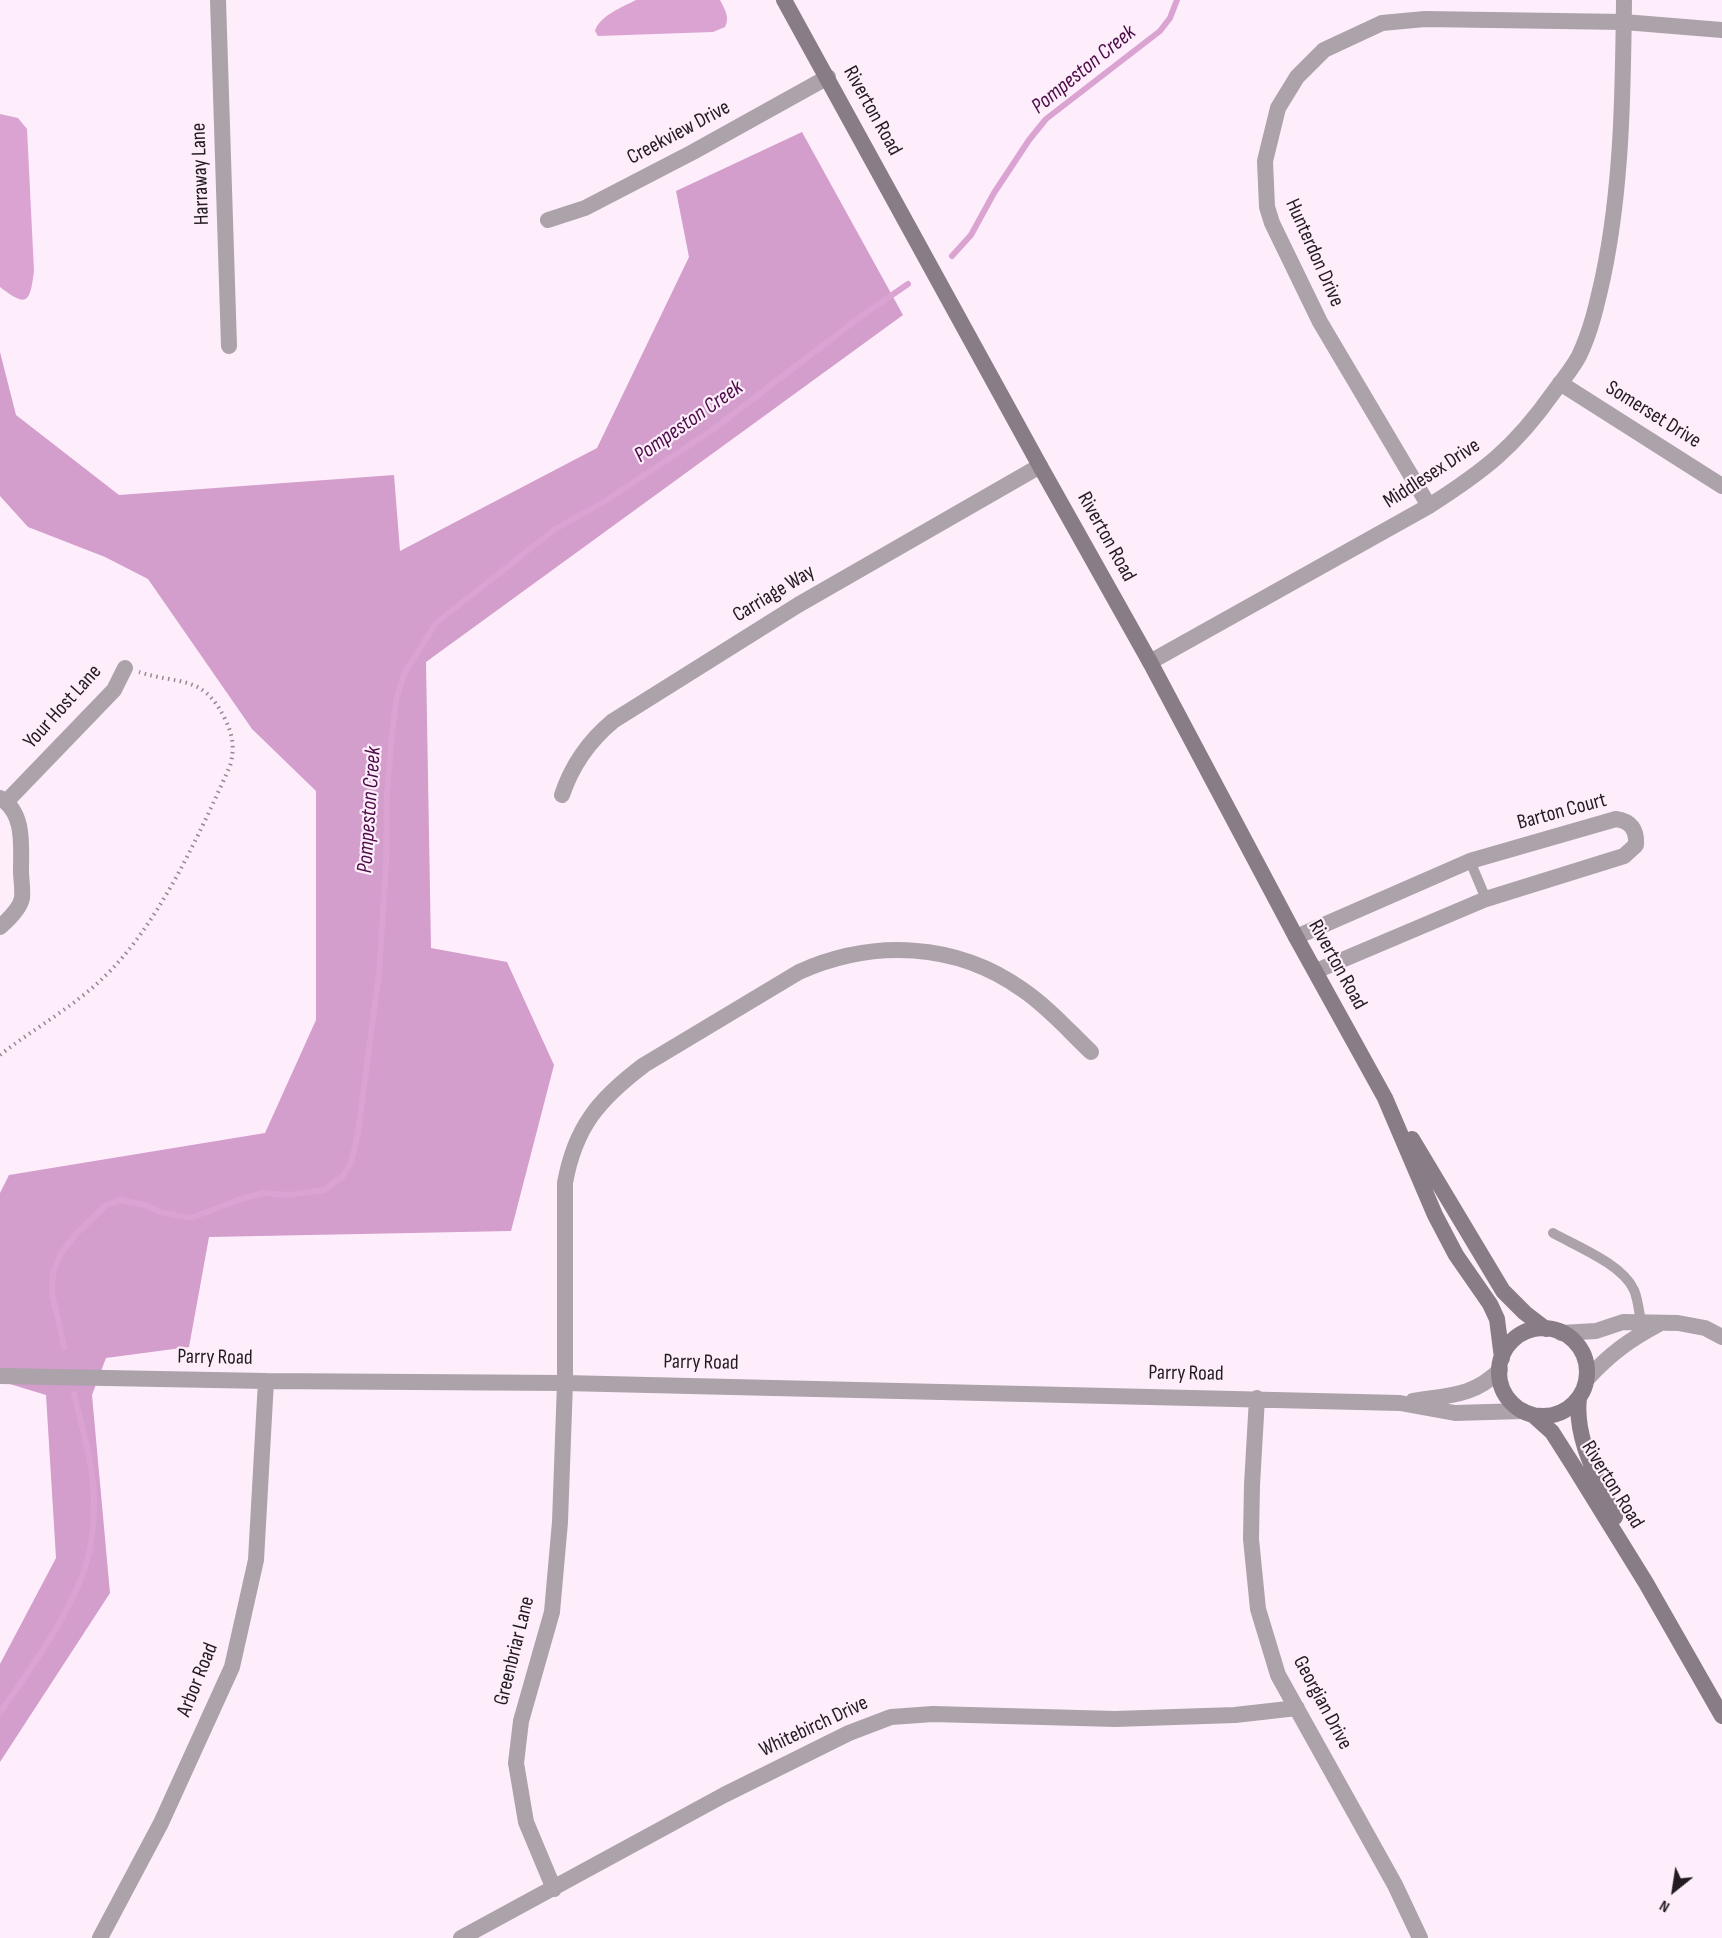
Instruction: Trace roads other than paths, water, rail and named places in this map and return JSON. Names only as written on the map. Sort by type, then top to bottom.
[{"type":"main road","name":"Riverton Road","points":[[784,0],[1150,662],[1296,937],[1385,1098],[1503,1291],[1525,1313],[1553,1331]]},
{"type":"main road","name":"Riverton Road","points":[[1385,1098],[1435,1215],[1456,1255],[1490,1304],[1497,1319],[1501,1364]]},
{"type":"main road","points":[[1531,1330],[1553,1331],[1576,1344],[1587,1365],[1587,1379],[1579,1398],[1560,1413],[1546,1416],[1528,1413],[1509,1400],[1503,1389],[1501,1364],[1510,1343],[1520,1335],[1531,1330]]},
{"type":"main road","name":"Riverton Road","points":[[1579,1398],[1577,1410],[1582,1439],[1646,1583]]},
{"type":"main road","name":"Riverton Road","points":[[1528,1413],[1552,1432],[1646,1583],[1722,1716]]},
{"type":"street","name":"Harraway Lane","points":[[218,0],[229,346]]},
{"type":"street","name":"Middlesex Drive","points":[[1150,662],[1429,506],[1474,477],[1505,452],[1532,423],[1578,356],[1595,311],[1610,242],[1620,142],[1624,0]]},
{"type":"street","name":"Hunterdon Drive","points":[[1429,506],[1320,322],[1272,223],[1267,207],[1265,161],[1278,108],[1298,77],[1324,50],[1382,23],[1425,20],[1624,22],[1722,30]]},
{"type":"street","name":"Creekview Drive","points":[[548,220],[585,208],[693,152],[828,77]]},
{"type":"street","name":"Somerset Drive","points":[[1560,383],[1722,486]]},
{"type":"street","name":"Carriage Way","points":[[562,795],[570,774],[584,751],[593,739],[614,721],[798,605],[1040,466]]},
{"type":"street","name":"Your Host Lane","points":[[3,800],[114,690],[125,668]]},
{"type":"street","points":[[0,927],[12,916],[22,899],[20,829],[15,814],[3,800]]},
{"type":"street","name":"Barton Court","points":[[1296,937],[1470,861],[1616,819],[1626,820],[1633,826],[1636,845],[1624,856],[1486,898],[1316,971]]},
{"type":"street","name":"Greenbriar Lane","points":[[554,1889],[526,1822],[516,1763],[521,1720],[552,1612],[560,1522],[565,1383],[565,1184],[569,1161],[589,1117],[621,1082],[644,1065],[800,972],[822,962],[849,954],[908,949],[968,960],[994,972],[1042,1004],[1091,1052]]},
{"type":"street","points":[[1553,1331],[1596,1331],[1623,1322],[1663,1322],[1705,1328],[1722,1337]]},
{"type":"street","points":[[1587,1379],[1606,1358],[1636,1336],[1663,1322]]},
{"type":"street","name":"Parry Road","points":[[1400,1403],[1459,1394],[1479,1388],[1501,1364]]},
{"type":"street","name":"Parry Road","points":[[0,1376],[565,1383],[1257,1398],[1400,1403],[1455,1413],[1528,1413]]},
{"type":"street","name":"Arbor Road","points":[[100,1938],[160,1823],[232,1667],[255,1560],[266,1381]]},
{"type":"street","name":"Georgian Drive","points":[[1257,1398],[1251,1485],[1251,1539],[1258,1609],[1278,1676],[1395,1885],[1420,1938]]},
{"type":"street","name":"Whitebirch Drive","points":[[461,1938],[724,1795],[849,1733],[891,1717],[933,1714],[1115,1719],[1235,1715],[1297,1708]]},
{"type":"lane","points":[[1470,861],[1486,898]]},
{"type":"lane","points":[[1553,1233],[1614,1267],[1626,1277],[1634,1291],[1641,1322]]},
{"type":"waterway","name":"Pompeston Creek","points":[[952,256],[971,235],[994,193],[1029,140],[1046,119],[1160,31],[1170,18],[1177,0]]},
{"type":"waterway","name":"Pompeston Creek","points":[[64,1347],[52,1293],[53,1273],[60,1255],[75,1235],[105,1206],[120,1200],[145,1205],[160,1212],[191,1218],[263,1193],[289,1195],[324,1190],[342,1177],[351,1163],[358,1133],[379,973],[386,865],[387,793],[396,701],[404,674],[436,623],[554,530],[607,500],[711,431],[860,317],[908,284]]},
{"type":"waterway","name":"Pompeston Creek","points":[[0,1713],[62,1618],[73,1597],[90,1550],[94,1498],[92,1472],[74,1394]]}]
